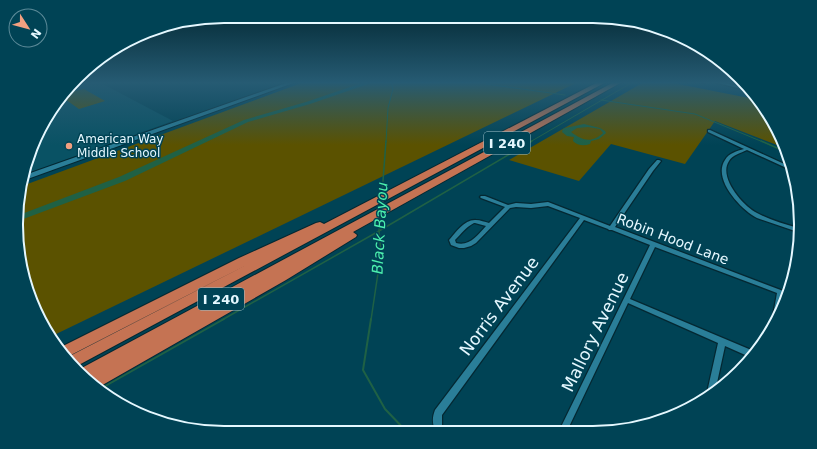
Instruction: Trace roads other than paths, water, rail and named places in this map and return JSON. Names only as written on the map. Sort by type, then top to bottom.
[{"type":"highway","name":"I 240","points":[[88,372],[357,220],[395,191],[563,103]]},
{"type":"highway","name":"I 240","points":[[76,361],[357,220],[395,205],[581,103]]},
{"type":"highway","points":[[68,351],[286,240],[328,221],[357,220]]},
{"type":"highway","points":[[98,381],[282,277],[357,220]]},
{"type":"main road","points":[[29,177],[235,103]]},
{"type":"street","points":[[708,131],[785,166]]},
{"type":"street","points":[[747,149],[732,155],[726,160],[723,169],[733,192],[743,205],[754,213],[769,221],[794,229]]},
{"type":"street","points":[[611,229],[651,170],[659,161]]},
{"type":"street","points":[[483,197],[508,207],[490,225],[466,247],[461,247],[452,242],[455,236],[470,222],[477,221],[490,225]]},
{"type":"street","name":"Robin Hood Lane","points":[[508,207],[516,205],[536,206],[544,204],[553,206],[782,293]]},
{"type":"street","name":"Norris Avenue","points":[[438,426],[436,420],[438,413],[583,218]]},
{"type":"street","name":"Mallory Avenue","points":[[565,426],[653,245]]},
{"type":"street","points":[[627,300],[722,343],[748,353]]},
{"type":"street","points":[[712,386],[722,343]]},
{"type":"waterway","points":[[23,216],[122,179],[246,121],[308,103]]},
{"type":"waterway","name":"Black Bayou","points":[[386,142],[389,103]]},
{"type":"waterway","points":[[530,142],[597,103]]},
{"type":"waterway","points":[[621,103],[695,114],[763,142]]},
{"type":"waterway","name":"Black Bayou","points":[[382,194],[386,141]]},
{"type":"waterway","points":[[379,231],[532,141]]},
{"type":"waterway","points":[[761,141],[780,149]]},
{"type":"waterway","name":"Black Bayou","points":[[379,231],[380,216]]},
{"type":"waterway","points":[[222,320],[379,231]]},
{"type":"waterway","name":"Black Bayou","points":[[371,320],[381,253],[379,231]]},
{"type":"waterway","points":[[105,386],[224,319]]},
{"type":"waterway","name":"Black Bayou","points":[[371,319],[363,370],[385,409],[401,426]]},
{"type":"place","name":"American Way Middle School","points":[[69,146]]}]
